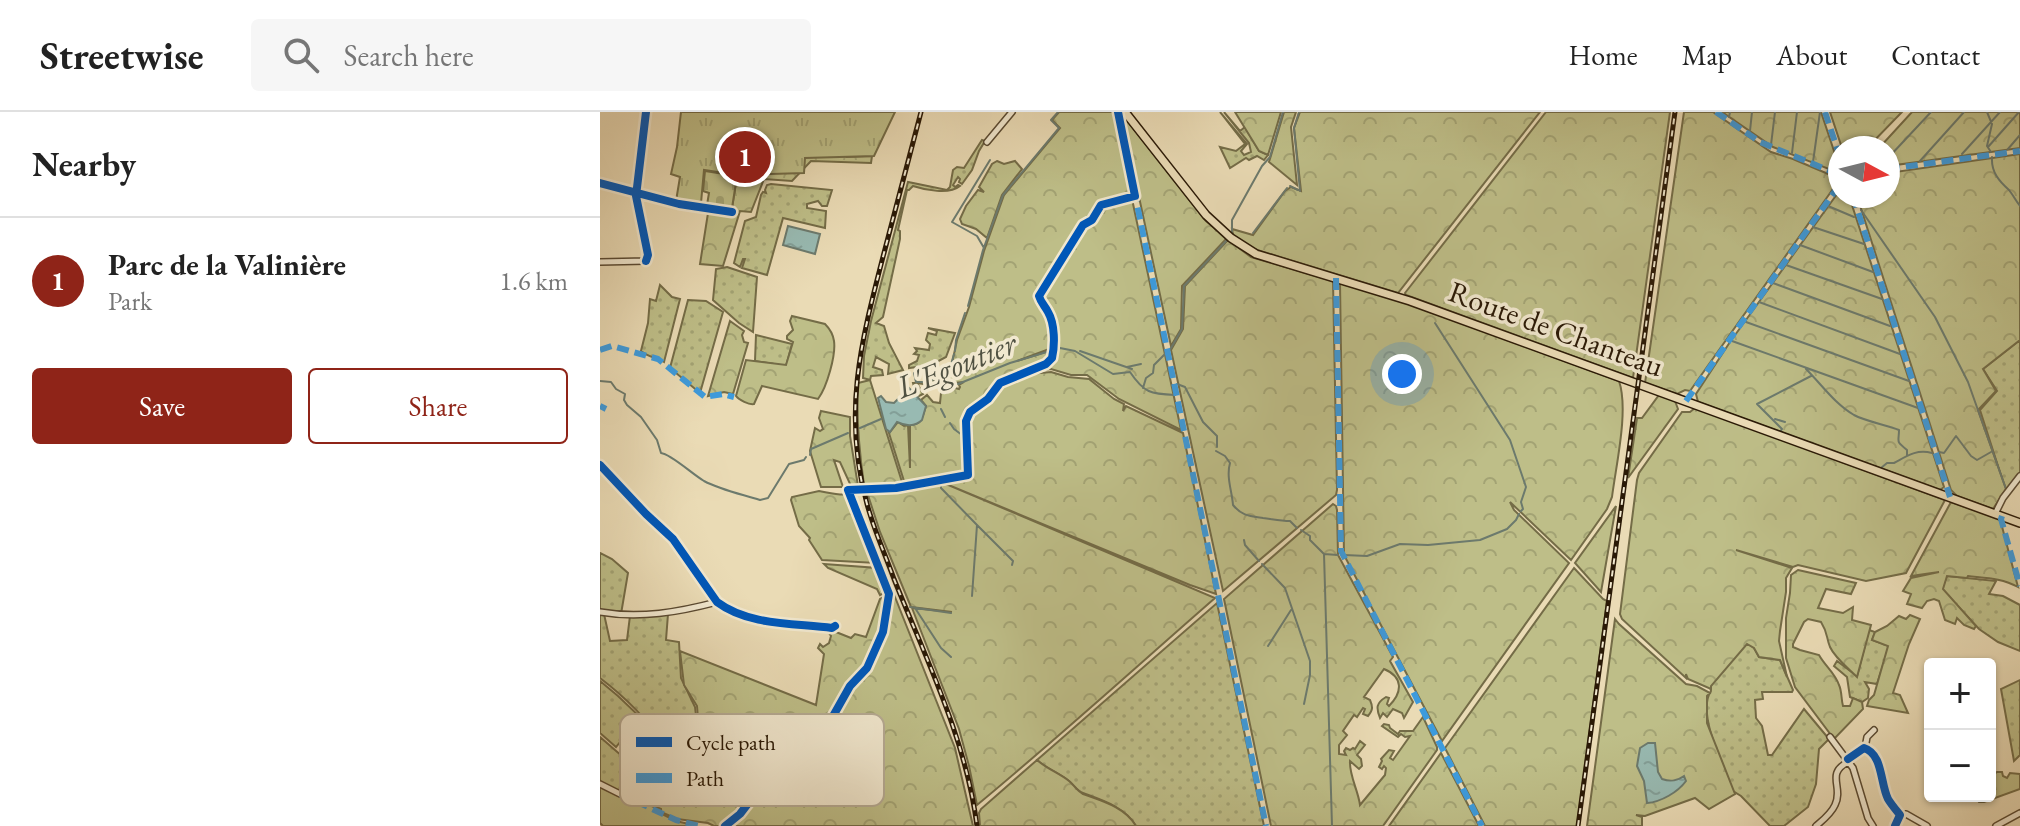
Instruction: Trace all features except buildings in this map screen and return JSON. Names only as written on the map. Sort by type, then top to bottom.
[{"type":"main road","name":"Route de Chanteau","points":[[1125,112],[1196,203],[1229,236],[1256,254],[1410,301],[2020,523]]},
{"type":"street","points":[[600,262],[646,261],[648,255],[636,193],[646,112]]},
{"type":"street","points":[[987,142],[1012,112]]},
{"type":"street","points":[[600,183],[679,204],[732,212]]},
{"type":"street","points":[[600,465],[673,539],[717,602],[755,618],[835,626]]},
{"type":"street","points":[[1995,514],[2020,476]]},
{"type":"street","points":[[600,612],[620,615],[669,613],[717,602]]},
{"type":"street","points":[[1816,826],[1835,806],[1838,792],[1836,773],[1865,748],[1867,737],[1874,730]]},
{"type":"street","points":[[1830,737],[1853,768],[1873,826]]},
{"type":"street","points":[[1865,748],[1876,759],[1887,797],[1900,815]]},
{"type":"street","points":[[600,784],[620,794]]},
{"type":"street","points":[[1996,826],[2020,813]]},
{"type":"street","points":[[1900,815],[1906,814],[1927,826]]},
{"type":"street","points":[[1895,826],[1900,815]]},
{"type":"green space","points":[[681,112],[895,112],[874,156],[805,158],[804,173],[737,175],[704,170],[701,203],[676,201],[680,177],[671,174]]},
{"type":"green space","points":[[1059,112],[1113,112],[1131,196],[1101,204],[1094,215],[1081,224],[1040,292],[1037,301],[1048,314],[1052,348],[1017,361],[1052,350],[1052,357],[997,382],[986,398],[966,414],[967,473],[904,481],[888,430],[890,432],[898,422],[908,425],[910,468],[910,425],[923,417],[926,406],[921,400],[927,395],[933,402],[940,403],[941,393],[959,389],[964,382],[917,383],[923,394],[919,396],[913,383],[928,382],[950,373],[984,251],[1004,195],[1060,128],[1052,120]]},
{"type":"green space","points":[[1220,112],[1247,144],[1241,151],[1244,155],[1251,152],[1249,143],[1224,112],[1240,131],[1245,127],[1259,151],[1268,155],[1264,160],[1257,156],[1249,160],[1246,158],[1230,168],[1220,147],[1236,151],[1245,144]]},
{"type":"green space","points":[[1235,112],[1281,112],[1268,155],[1259,151]]},
{"type":"green space","points":[[1284,112],[1296,112],[1291,127],[1297,185],[1269,162]]},
{"type":"green space","points":[[1300,112],[1540,112],[1398,293],[1254,249],[1233,235],[1232,229],[1253,235],[1285,191],[1291,187],[1301,191],[1294,128]]},
{"type":"green space","points":[[1546,112],[1670,112],[1633,378],[1405,293]]},
{"type":"green space","points":[[1684,112],[1713,112],[1771,152],[1828,174],[1828,196],[1690,391],[1677,394],[1645,383]]},
{"type":"green space","points":[[1722,112],[1821,112],[1829,136],[1828,169],[1773,147]]},
{"type":"green space","points":[[1830,112],[1902,112],[1879,136],[1838,136]]},
{"type":"green space","points":[[1912,112],[2020,112],[2020,148],[1900,164],[1900,136],[1890,136]]},
{"type":"green space","points":[[1121,113],[1206,221],[1227,238],[1182,286],[1181,329],[1171,346]]},
{"type":"green space","points":[[853,140],[847,157],[872,156],[871,163],[811,161],[792,181],[764,179],[751,212],[740,211],[723,266],[700,264],[708,213],[731,215],[743,151]]},
{"type":"green space","points":[[982,140],[985,141],[972,170],[962,184],[958,177],[953,185],[960,186],[955,189],[943,191],[913,186],[907,190],[883,317],[876,323],[884,326],[903,370],[888,374],[889,364],[876,357],[873,367],[882,370],[883,375],[871,376],[870,380],[863,378],[871,321],[908,182],[947,190],[953,170],[964,168]]},
{"type":"green space","points":[[2020,154],[2020,340],[1983,369],[1996,391],[1978,410],[2006,489],[1993,509],[1957,496],[1951,490],[1861,208],[1900,208],[1900,171]]},
{"type":"green space","points":[[997,161],[1004,164],[1015,161],[1022,169],[1002,195],[987,238],[976,229],[962,224],[960,219],[978,190],[984,192],[979,187],[992,164]]},
{"type":"green space","points":[[705,171],[737,176],[732,208],[707,205],[709,193],[703,191]]},
{"type":"green space","points":[[771,184],[832,190],[827,206],[822,206],[818,201],[807,204],[807,208],[826,211],[825,228],[783,218],[767,275],[742,268],[745,259],[740,267],[734,263],[745,221],[756,217],[761,195]]},
{"type":"green space","points":[[1132,199],[1181,430],[1119,399],[1087,375],[1071,375],[1051,369],[1030,372],[1051,363],[1056,352],[1051,311],[1040,300],[1042,292],[1084,227],[1094,220],[1103,206]]},
{"type":"green space","points":[[1828,207],[1853,208],[1944,487],[1940,490],[1698,402],[1696,394]]},
{"type":"green space","points":[[1228,240],[1251,257],[1333,281],[1337,490],[1336,495],[1223,591],[1171,350],[1183,329],[1185,286]]},
{"type":"green space","points":[[727,267],[757,277],[753,332],[713,300],[716,269]]},
{"type":"green space","points":[[1340,283],[1406,303],[1619,381],[1622,393],[1621,438],[1612,497],[1571,560],[1510,502],[1514,510],[1569,563],[1442,741],[1344,555]]},
{"type":"green space","points":[[660,285],[672,297],[680,299],[664,362],[641,351],[650,299],[656,301]]},
{"type":"green space","points":[[688,300],[706,301],[723,312],[700,393],[670,368]]},
{"type":"green space","points":[[792,316],[825,324],[833,336],[832,362],[821,394],[818,399],[762,386],[754,404],[742,401],[736,396],[746,360],[786,365],[793,342],[787,339],[793,330]]},
{"type":"green space","points":[[730,321],[744,331],[744,342],[748,343],[733,394],[724,392],[708,396]]},
{"type":"green space","points":[[928,328],[955,333],[946,357],[931,365],[909,368],[919,355],[914,354],[917,351],[915,348],[929,350],[930,344],[926,340],[928,333],[936,335],[937,331]]},
{"type":"green space","points":[[756,335],[792,344],[786,366],[755,361]]},
{"type":"green space","points":[[2020,340],[2020,474],[2006,491],[1980,410],[1997,391],[1983,369]]},
{"type":"green space","points":[[1051,372],[1089,379],[1124,404],[1123,411],[1126,406],[1183,433],[1216,594],[946,484],[1215,598],[977,805],[959,729],[912,608],[952,612],[911,607],[866,489],[896,489],[969,477],[970,413],[991,398],[1001,383],[1029,374]]},
{"type":"green space","points":[[870,380],[902,482],[899,486],[864,485],[858,434],[858,383]]},
{"type":"green space","points":[[1659,395],[1675,401],[1678,409],[1628,478],[1637,418],[1642,418]]},
{"type":"green space","points":[[1695,408],[1945,500],[1906,573],[1866,581],[1798,565],[1793,567],[1736,550],[1792,568],[1786,578],[1779,641],[1787,677],[1780,660],[1759,657],[1754,648],[1747,644],[1711,689],[1688,679],[1686,674],[1686,678],[1620,614],[1639,473],[1682,412]]},
{"type":"green space","points":[[821,411],[850,417],[858,486],[851,486],[840,462],[834,460],[843,487],[821,487],[810,451],[815,428],[823,429],[819,418]]},
{"type":"green space","points":[[819,491],[848,494],[876,563],[822,560],[799,526],[791,500],[792,497]]},
{"type":"green space","points":[[1951,502],[2000,519],[2018,587],[1994,579],[1947,576],[1943,589],[1976,626],[1974,629],[1957,618],[1955,624],[1945,620],[1939,601],[1934,599],[1927,601],[1922,608],[1907,604],[1911,594],[1903,591],[1911,578],[1939,572],[1911,576]]},
{"type":"green space","points":[[1333,504],[1337,510],[1338,555],[1393,657],[1390,661],[1413,702],[1404,718],[1402,713],[1393,709],[1387,717],[1383,713],[1380,718],[1379,704],[1386,697],[1389,698],[1389,706],[1399,690],[1395,676],[1384,669],[1364,697],[1371,702],[1370,714],[1363,714],[1363,708],[1343,731],[1347,735],[1339,745],[1339,754],[1346,755],[1346,748],[1355,749],[1360,741],[1365,745],[1357,755],[1362,766],[1359,769],[1350,761],[1360,805],[1385,775],[1386,768],[1379,767],[1381,759],[1389,750],[1394,751],[1390,758],[1393,760],[1410,736],[1401,734],[1398,737],[1382,726],[1384,724],[1398,734],[1400,731],[1413,731],[1423,717],[1437,750],[1383,826],[1271,826],[1224,599]]},
{"type":"green space","points":[[1616,506],[1601,592],[1575,563]]},
{"type":"green space","points":[[600,553],[628,573],[621,614],[600,611]]},
{"type":"green space","points":[[824,564],[878,568],[887,591],[880,595],[877,589]]},
{"type":"green space","points":[[1574,568],[1607,601],[1577,826],[1485,826],[1445,748]]},
{"type":"green space","points":[[1798,570],[1856,583],[1851,594],[1826,589],[1818,608],[1843,613],[1853,607],[1852,620],[1871,625],[1857,677],[1832,651],[1821,622],[1808,619],[1804,622],[1793,644],[1800,650],[1819,655],[1837,681],[1843,706],[1850,706],[1853,698],[1862,702],[1863,709],[1834,739],[1795,687],[1786,658],[1786,618],[1791,575]]},
{"type":"green space","points":[[1947,576],[1996,581],[1989,594],[2003,596],[2020,605],[2020,651],[1998,642],[1979,629],[1942,589]]},
{"type":"green space","points":[[893,592],[955,748],[973,826],[714,826],[677,819],[654,806],[884,806],[884,714],[698,714],[697,706],[684,685],[680,651],[816,705],[824,654],[818,648],[820,644],[823,647],[829,643],[831,636],[822,625],[836,627],[836,632],[851,638],[855,634],[866,637],[880,599]]},
{"type":"green space","points":[[1217,603],[1264,826],[1136,826],[1119,809],[1081,792],[1037,760]]},
{"type":"green space","points":[[600,613],[604,614],[610,641],[627,640],[630,616],[668,614],[666,640],[679,642],[681,678],[696,714],[640,714],[600,678]]},
{"type":"green space","points":[[1910,615],[1920,619],[1893,693],[1900,695],[1908,713],[1867,706],[1874,695],[1888,646],[1872,640],[1875,632],[1899,616],[1906,619]]},
{"type":"green space","points":[[1615,619],[1686,684],[1710,693],[1707,696],[1707,723],[1735,794],[1709,809],[1695,798],[1645,816],[1636,815],[1642,817],[1642,826],[1587,826]]},
{"type":"green space","points":[[1869,630],[1875,632],[1872,640],[1889,646],[1877,684],[1865,682],[1869,689],[1868,698],[1862,702],[1850,697],[1847,677],[1834,666],[1837,661],[1857,676]]},
{"type":"green space","points":[[1747,643],[1759,657],[1780,660],[1793,690],[1762,692],[1763,699],[1755,700],[1756,718],[1762,726],[1768,755],[1772,755],[1804,709],[1829,739],[1819,749],[1816,784],[1808,807],[1784,826],[1770,826],[1733,791],[1709,726],[1707,701],[1710,686]]},
{"type":"green space","points":[[2020,680],[2020,755],[2014,761],[2001,689]]},
{"type":"green space","points":[[600,681],[637,714],[620,714],[620,742],[616,747],[600,733]]},
{"type":"green space","points":[[600,737],[620,754],[620,792],[600,782]]},
{"type":"green space","points":[[1441,753],[1479,826],[1389,826]]},
{"type":"green space","points":[[1037,760],[1069,781],[1081,793],[1119,809],[1136,826],[980,826],[981,809]]},
{"type":"green space","points":[[2002,772],[2007,778],[2010,773],[2020,774],[2020,789],[1996,798],[1996,773]]},
{"type":"green space","points":[[600,784],[620,793],[620,806],[652,806],[676,821],[697,826],[603,826],[600,823]]},
{"type":"water","points":[[788,226],[820,234],[815,254],[783,245]]},
{"type":"water","points":[[905,387],[926,406],[922,420],[910,425],[897,422],[890,432],[886,429],[878,398],[881,396],[886,402],[894,403]]},
{"type":"water","points":[[1655,743],[1658,772],[1662,779],[1674,780],[1684,776],[1686,781],[1669,796],[1647,803],[1644,781],[1637,766],[1640,748]]},
{"type":"waterway","points":[[968,306],[983,250],[1003,195],[1059,128],[1051,120],[1058,112]]},
{"type":"waterway","name":"L'Egoutier","points":[[1232,234],[1232,220],[1270,157],[1283,112]]},
{"type":"waterway","points":[[1299,112],[1294,128],[1300,191]]},
{"type":"waterway","points":[[1729,117],[1730,112]]},
{"type":"waterway","points":[[1750,131],[1752,112]]},
{"type":"waterway","points":[[1771,145],[1775,112]]},
{"type":"waterway","points":[[1792,153],[1797,112]]},
{"type":"waterway","points":[[1813,162],[1820,112]]},
{"type":"waterway","points":[[1900,145],[1931,112]]},
{"type":"waterway","points":[[1920,161],[1964,112]]},
{"type":"waterway","points":[[1987,112],[1992,124],[1987,146],[1991,152]]},
{"type":"waterway","points":[[1962,154],[2000,112]]},
{"type":"waterway","points":[[1988,147],[2019,112]]},
{"type":"waterway","points":[[2008,149],[2020,135]]},
{"type":"waterway","points":[[1992,157],[1996,176],[2020,206]]},
{"type":"waterway","points":[[984,248],[977,236],[952,222],[990,160]]},
{"type":"waterway","points":[[1290,186],[1298,190]]},
{"type":"waterway","points":[[1253,233],[1287,188]]},
{"type":"waterway","points":[[1833,208],[1854,217]]},
{"type":"waterway","points":[[1861,210],[1935,317],[1968,382],[2006,489]]},
{"type":"waterway","points":[[1813,227],[1864,244]]},
{"type":"waterway","name":"L'Egoutier","points":[[1143,388],[1146,378],[1153,373],[1154,365],[1171,348],[1182,329],[1184,286],[1228,239]]},
{"type":"waterway","points":[[1800,245],[1873,272]]},
{"type":"waterway","points":[[1786,265],[1882,299]]},
{"type":"waterway","points":[[1773,283],[1890,326]]},
{"type":"waterway","points":[[1759,302],[1900,354]]},
{"type":"waterway","points":[[955,351],[965,313]]},
{"type":"waterway","points":[[1746,322],[1909,381]]},
{"type":"waterway","points":[[1435,323],[1510,440],[1526,487],[1521,511]]},
{"type":"waterway","points":[[1732,341],[1918,408]]},
{"type":"waterway","name":"L'Egoutier","points":[[958,384],[1010,363],[1060,348],[1075,351],[1113,374],[1130,372],[1144,388],[1154,393],[1175,395],[1173,385]]},
{"type":"waterway","points":[[1080,351],[1132,369]]},
{"type":"waterway","points":[[914,373],[916,382],[948,375],[954,354]]},
{"type":"waterway","points":[[1127,367],[1141,364]]},
{"type":"waterway","points":[[1806,369],[1847,411],[1899,430],[1898,441],[1907,450],[1907,456]]},
{"type":"waterway","points":[[1780,432],[1782,429],[1757,404],[1811,376]]},
{"type":"waterway","name":"L'Egoutier","points":[[600,381],[611,382],[625,394],[627,405],[641,417],[657,440],[661,453],[717,487],[760,500],[768,498],[789,464],[806,457]]},
{"type":"waterway","points":[[1177,384],[1185,387],[1203,422],[1217,436],[1217,447]]},
{"type":"waterway","points":[[941,409],[945,417]]},
{"type":"waterway","name":"L'Egoutier","points":[[860,428],[881,419]]},
{"type":"waterway","points":[[1775,419],[1785,422]]},
{"type":"waterway","points":[[950,423],[966,438],[967,465]]},
{"type":"waterway","name":"L'Egoutier","points":[[810,455],[811,449],[848,433]]},
{"type":"waterway","points":[[1939,452],[1944,453],[1956,436],[1977,460],[1991,452]]},
{"type":"waterway","points":[[1216,451],[1230,463],[1230,484],[1236,509],[1250,516],[1290,521],[1297,528]]},
{"type":"waterway","points":[[1881,468],[1912,454],[1932,453]]},
{"type":"waterway","points":[[941,481],[941,488],[977,525],[972,596]]},
{"type":"waterway","points":[[1344,555],[1367,556],[1400,544],[1480,540],[1507,529],[1519,514]]},
{"type":"waterway","points":[[977,525],[1013,561],[1012,565]]},
{"type":"waterway","points":[[1301,530],[1324,554],[1338,555]]},
{"type":"waterway","points":[[1244,540],[1259,561]]},
{"type":"waterway","points":[[1324,554],[1332,826]]},
{"type":"waterway","points":[[1262,564],[1285,588],[1310,661],[1304,704]]},
{"type":"waterway","points":[[910,607],[951,613]]},
{"type":"waterway","points":[[915,608],[941,648],[951,657]]},
{"type":"waterway","points":[[1268,646],[1291,610]]},
{"type":"railway","points":[[921,112],[862,348],[855,408],[856,439],[870,514],[954,731],[972,794],[977,826]]},
{"type":"railway","points":[[1578,826],[1675,112]]},
{"type":"marked path","points":[[1716,112],[1760,142],[1828,170]]},
{"type":"marked path","points":[[1825,112],[1833,136]]},
{"type":"marked path","points":[[1900,167],[2020,151]]},
{"type":"marked path","points":[[1134,190],[1266,826]]},
{"type":"marked path","points":[[1686,401],[1828,201]]},
{"type":"marked path","points":[[1857,208],[1950,497]]},
{"type":"marked path","points":[[1336,278],[1341,551],[1482,826]]},
{"type":"marked path","points":[[600,350],[612,346],[658,359],[705,397],[723,394],[734,397]]},
{"type":"marked path","points":[[600,406],[606,409]]},
{"type":"marked path","points":[[2002,516],[2020,586]]},
{"type":"marked path","points":[[646,806],[676,820],[699,826]]},
{"type":"cycle path","points":[[646,112],[636,196],[648,255],[646,261]]},
{"type":"cycle path","points":[[834,714],[850,686],[867,668],[883,632],[889,594],[848,490],[896,488],[968,475],[966,421],[970,412],[988,399],[1000,383],[1046,364],[1052,358],[1052,322],[1039,296],[1083,225],[1092,220],[1101,205],[1135,196],[1118,112]]},
{"type":"cycle path","points":[[600,183],[679,204],[732,212]]},
{"type":"cycle path","points":[[600,465],[673,539],[717,602],[730,610],[758,619],[835,626]]},
{"type":"cycle path","points":[[1848,759],[1864,748],[1875,756],[1885,792],[1900,815],[1895,826]]},
{"type":"cycle path","points":[[725,826],[746,806]]},
{"type":"place","name":"Parc de la Valinière","points":[[745,157]]}]
